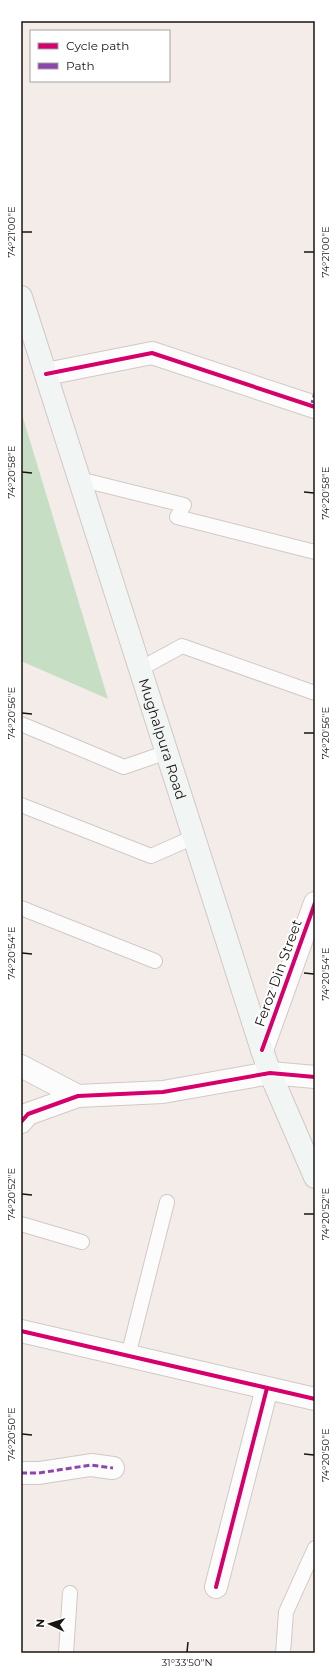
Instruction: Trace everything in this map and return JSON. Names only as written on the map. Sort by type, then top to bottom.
[{"type":"main road","name":"Mughalpura Road","points":[[21,297],[262,1050],[270,1073],[315,1177]]},
{"type":"street","points":[[46,374],[152,354],[314,402]]},
{"type":"street","name":"Feroz Din Street","points":[[262,1050],[315,903]]},
{"type":"street","points":[[21,1066],[78,1096]]},
{"type":"street","points":[[21,1122],[28,1114],[78,1096],[163,1092],[270,1073],[315,1077]]},
{"type":"street","points":[[21,1330],[315,1399]]},
{"type":"street","points":[[216,1587],[267,1388]]},
{"type":"street","points":[[21,1473],[38,1473],[91,1465],[113,1468]]},
{"type":"lane","points":[[79,479],[184,505],[177,517],[315,552]]},
{"type":"lane","points":[[140,669],[182,646],[315,693]]},
{"type":"lane","points":[[21,724],[124,767],[167,752]]},
{"type":"lane","points":[[21,805],[151,856],[194,837]]},
{"type":"lane","points":[[21,908],[155,961]]},
{"type":"lane","points":[[128,1356],[167,1202]]},
{"type":"lane","points":[[21,1224],[82,1242]]},
{"type":"lane","points":[[283,1653],[286,1612],[315,1548]]},
{"type":"lane","points":[[66,1653],[70,1593]]},
{"type":"green space","points":[[21,411],[108,699],[21,661]]},
{"type":"marked path","points":[[311,406],[315,393]]},
{"type":"marked path","points":[[21,1473],[39,1473],[91,1465],[113,1468]]},
{"type":"cycle path","points":[[46,374],[152,353],[315,407]]},
{"type":"cycle path","points":[[262,1050],[315,903]]},
{"type":"cycle path","points":[[21,1122],[28,1114],[78,1096],[163,1092],[270,1073],[315,1077]]},
{"type":"cycle path","points":[[21,1331],[315,1399]]},
{"type":"cycle path","points":[[216,1587],[267,1388]]}]
